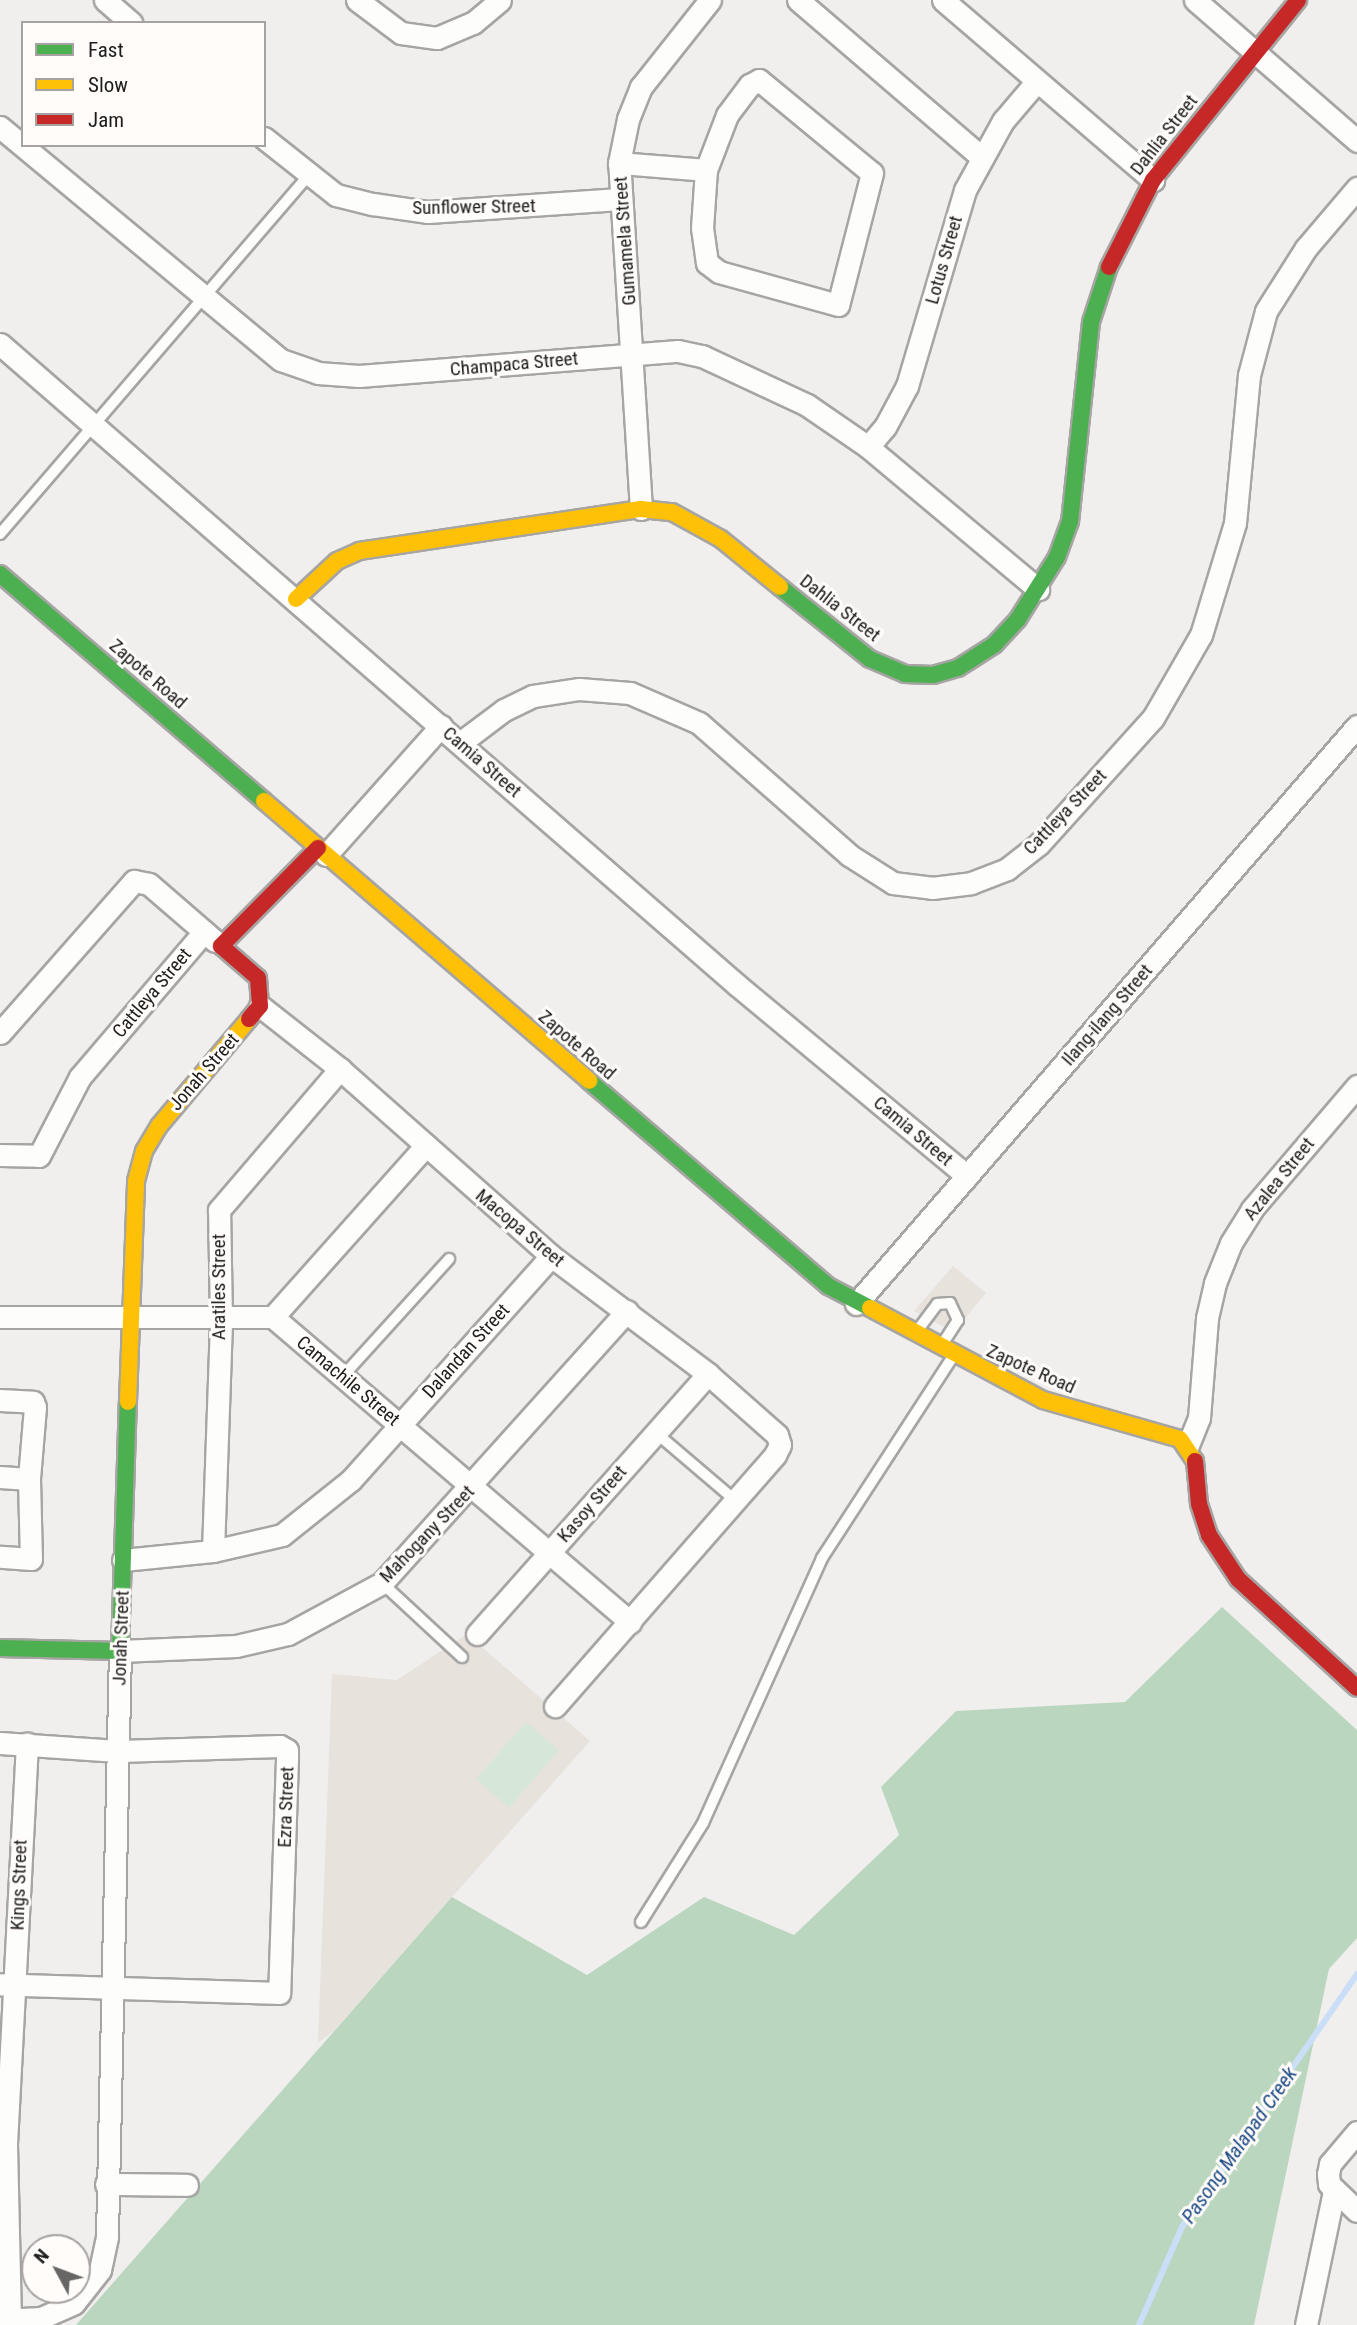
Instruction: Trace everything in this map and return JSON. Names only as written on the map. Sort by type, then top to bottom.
[{"type":"street","points":[[105,0],[129,21]]},
{"type":"street","points":[[357,0],[401,33],[437,38],[472,23],[500,0]]},
{"type":"street","name":"Gumamela Street","points":[[641,509],[633,354],[620,199],[620,163],[628,119],[641,87],[710,0]]},
{"type":"street","points":[[798,0],[981,157]]},
{"type":"street","points":[[943,0],[1153,180]]},
{"type":"street","points":[[1195,0],[1357,141]]},
{"type":"street","name":"Dahlia Street","points":[[296,599],[337,561],[359,551],[641,509],[672,512],[697,522],[833,633],[870,659],[905,674],[933,675],[967,663],[994,645],[1038,589],[1070,522],[1091,322],[1109,266],[1153,180],[1298,0]]},
{"type":"street","points":[[759,80],[868,167],[872,182],[842,301],[832,305],[719,272],[707,263],[702,228],[706,170],[727,115],[750,85],[759,80]]},
{"type":"street","name":"Lotus Street","points":[[868,447],[885,427],[908,386],[955,216],[981,157],[1037,80]]},
{"type":"street","name":"Champaca Street","points":[[0,127],[21,145]]},
{"type":"street","name":"Sunflower Street","points":[[266,140],[307,176],[337,195],[428,212],[620,199]]},
{"type":"street","name":"Champaca Street","points":[[24,147],[202,298],[281,359],[318,373],[359,376],[678,351],[728,365],[807,405],[868,447],[1038,589]]},
{"type":"street","points":[[620,163],[706,170]]},
{"type":"street","name":"Cattleya Street","points":[[460,743],[504,710],[533,696],[579,689],[630,693],[699,723],[849,855],[893,883],[932,888],[971,883],[1007,869],[1039,844],[1153,718],[1201,635],[1235,523],[1249,375],[1266,311],[1306,247],[1357,188]]},
{"type":"street","name":"Camia Street","points":[[0,344],[737,985],[967,1176]]},
{"type":"street","name":"Zapote Road","points":[[0,574],[788,1256],[856,1304],[1043,1400],[1172,1434],[1188,1445]]},
{"type":"street","name":"Cattleya Street","points":[[0,1155],[39,1156],[80,1077],[204,932],[220,946],[322,851],[441,726]]},
{"type":"street","name":"Ilang-ilang Street","points":[[856,1304],[1357,726]]},
{"type":"street","points":[[0,1033],[134,881],[141,880],[204,932]]},
{"type":"street","points":[[220,946],[258,978],[260,1006]]},
{"type":"street","name":"Macopa Street","points":[[260,1006],[341,1069],[551,1256],[708,1374],[777,1435],[780,1445],[736,1501]]},
{"type":"street","name":"Jonah Street","points":[[5,2320],[41,2318],[74,2303],[100,2270],[107,2236],[106,2184],[120,1651],[136,1181],[144,1151],[176,1104],[260,1006]]},
{"type":"street","name":"Aratiles Street","points":[[213,1551],[221,1320],[219,1210],[341,1069]]},
{"type":"street","name":"Azalea Street","points":[[1188,1445],[1199,1418],[1207,1318],[1215,1283],[1231,1243],[1252,1209],[1357,1086]]},
{"type":"street","points":[[0,1317],[130,1320],[273,1317],[426,1146]]},
{"type":"street","name":"Dalandan Street","points":[[123,1560],[213,1551],[282,1535],[351,1480],[551,1256]]},
{"type":"street","name":"Mahogany Street","points":[[120,1651],[236,1646],[288,1634],[382,1583],[473,1487],[627,1311]]},
{"type":"street","name":"Camachile Street","points":[[273,1317],[630,1622]]},
{"type":"street","name":"Kasoy Street","points":[[477,1634],[708,1374]]},
{"type":"street","points":[[0,1400],[33,1402],[29,1479],[31,1559],[0,1557]]},
{"type":"street","points":[[1188,1445],[1197,1464],[1203,1520],[1217,1549],[1274,1617],[1357,1688]]},
{"type":"street","points":[[0,1477],[29,1479]]},
{"type":"street","points":[[555,1706],[736,1501]]},
{"type":"street","points":[[0,1648],[120,1651]]},
{"type":"street","points":[[0,1743],[118,1751]]},
{"type":"street","name":"Kings Street","points":[[5,2320],[2,2231],[9,1904],[22,1831],[27,1744]]},
{"type":"street","name":"Ezra Street","points":[[112,1990],[279,1993],[287,1750],[280,1746],[118,1751]]},
{"type":"street","points":[[0,1830],[22,1831]]},
{"type":"street","points":[[8,1984],[112,1990]]},
{"type":"street","points":[[1357,2132],[1330,2164],[1329,2184],[1357,2211]]},
{"type":"street","points":[[106,2184],[187,2185]]},
{"type":"street","points":[[1306,2325],[1334,2191]]},
{"type":"lane","points":[[0,534],[307,176]]},
{"type":"lane","points":[[343,1376],[449,1259]]},
{"type":"lane","points":[[641,1923],[703,1823],[822,1558],[946,1352],[958,1320],[950,1303],[937,1304],[914,1336]]},
{"type":"lane","points":[[655,1432],[736,1501]]},
{"type":"lane","points":[[382,1583],[462,1657]]},
{"type":"shaded area","points":[[953,1266],[986,1293],[954,1332],[914,1311]]},
{"type":"shaded area","points":[[467,1634],[590,1741],[333,2032],[318,2043],[332,1674],[397,1680]]},
{"type":"green space","points":[[1222,1607],[1357,1730],[1357,1938],[1329,1969],[1254,2325],[76,2325],[452,1897],[587,1975],[704,1897],[794,1935],[899,1835],[881,1787],[956,1711],[1125,1702]]},
{"type":"green space","points":[[526,1722],[559,1750],[509,1808],[476,1779]]},
{"type":"waterway","name":"Pasong Malapad Creek","points":[[1139,2325],[1182,2227],[1357,1974]]},
{"type":"traffic: fast","points":[[780,587],[870,659],[905,674],[933,675],[958,668],[994,645],[1018,619],[1057,557],[1070,522],[1091,322],[1109,267]]},
{"type":"traffic: fast","points":[[0,574],[264,801]]},
{"type":"traffic: fast","points":[[589,1081],[828,1286],[870,1308]]},
{"type":"traffic: fast","points":[[0,1648],[120,1651],[128,1402]]},
{"type":"traffic: slow","points":[[296,599],[337,561],[359,551],[641,509],[672,512],[721,539],[780,587]]},
{"type":"traffic: slow","points":[[264,801],[589,1081]]},
{"type":"traffic: slow","points":[[128,1402],[136,1181],[144,1151],[159,1126],[249,1019]]},
{"type":"traffic: slow","points":[[870,1308],[1043,1400],[1180,1439],[1195,1461]]},
{"type":"traffic: jam","points":[[1109,267],[1153,180],[1298,0]]},
{"type":"traffic: jam","points":[[249,1019],[260,1006],[258,978],[221,946],[318,848]]},
{"type":"traffic: jam","points":[[1195,1461],[1199,1504],[1209,1535],[1238,1579],[1357,1688]]}]
